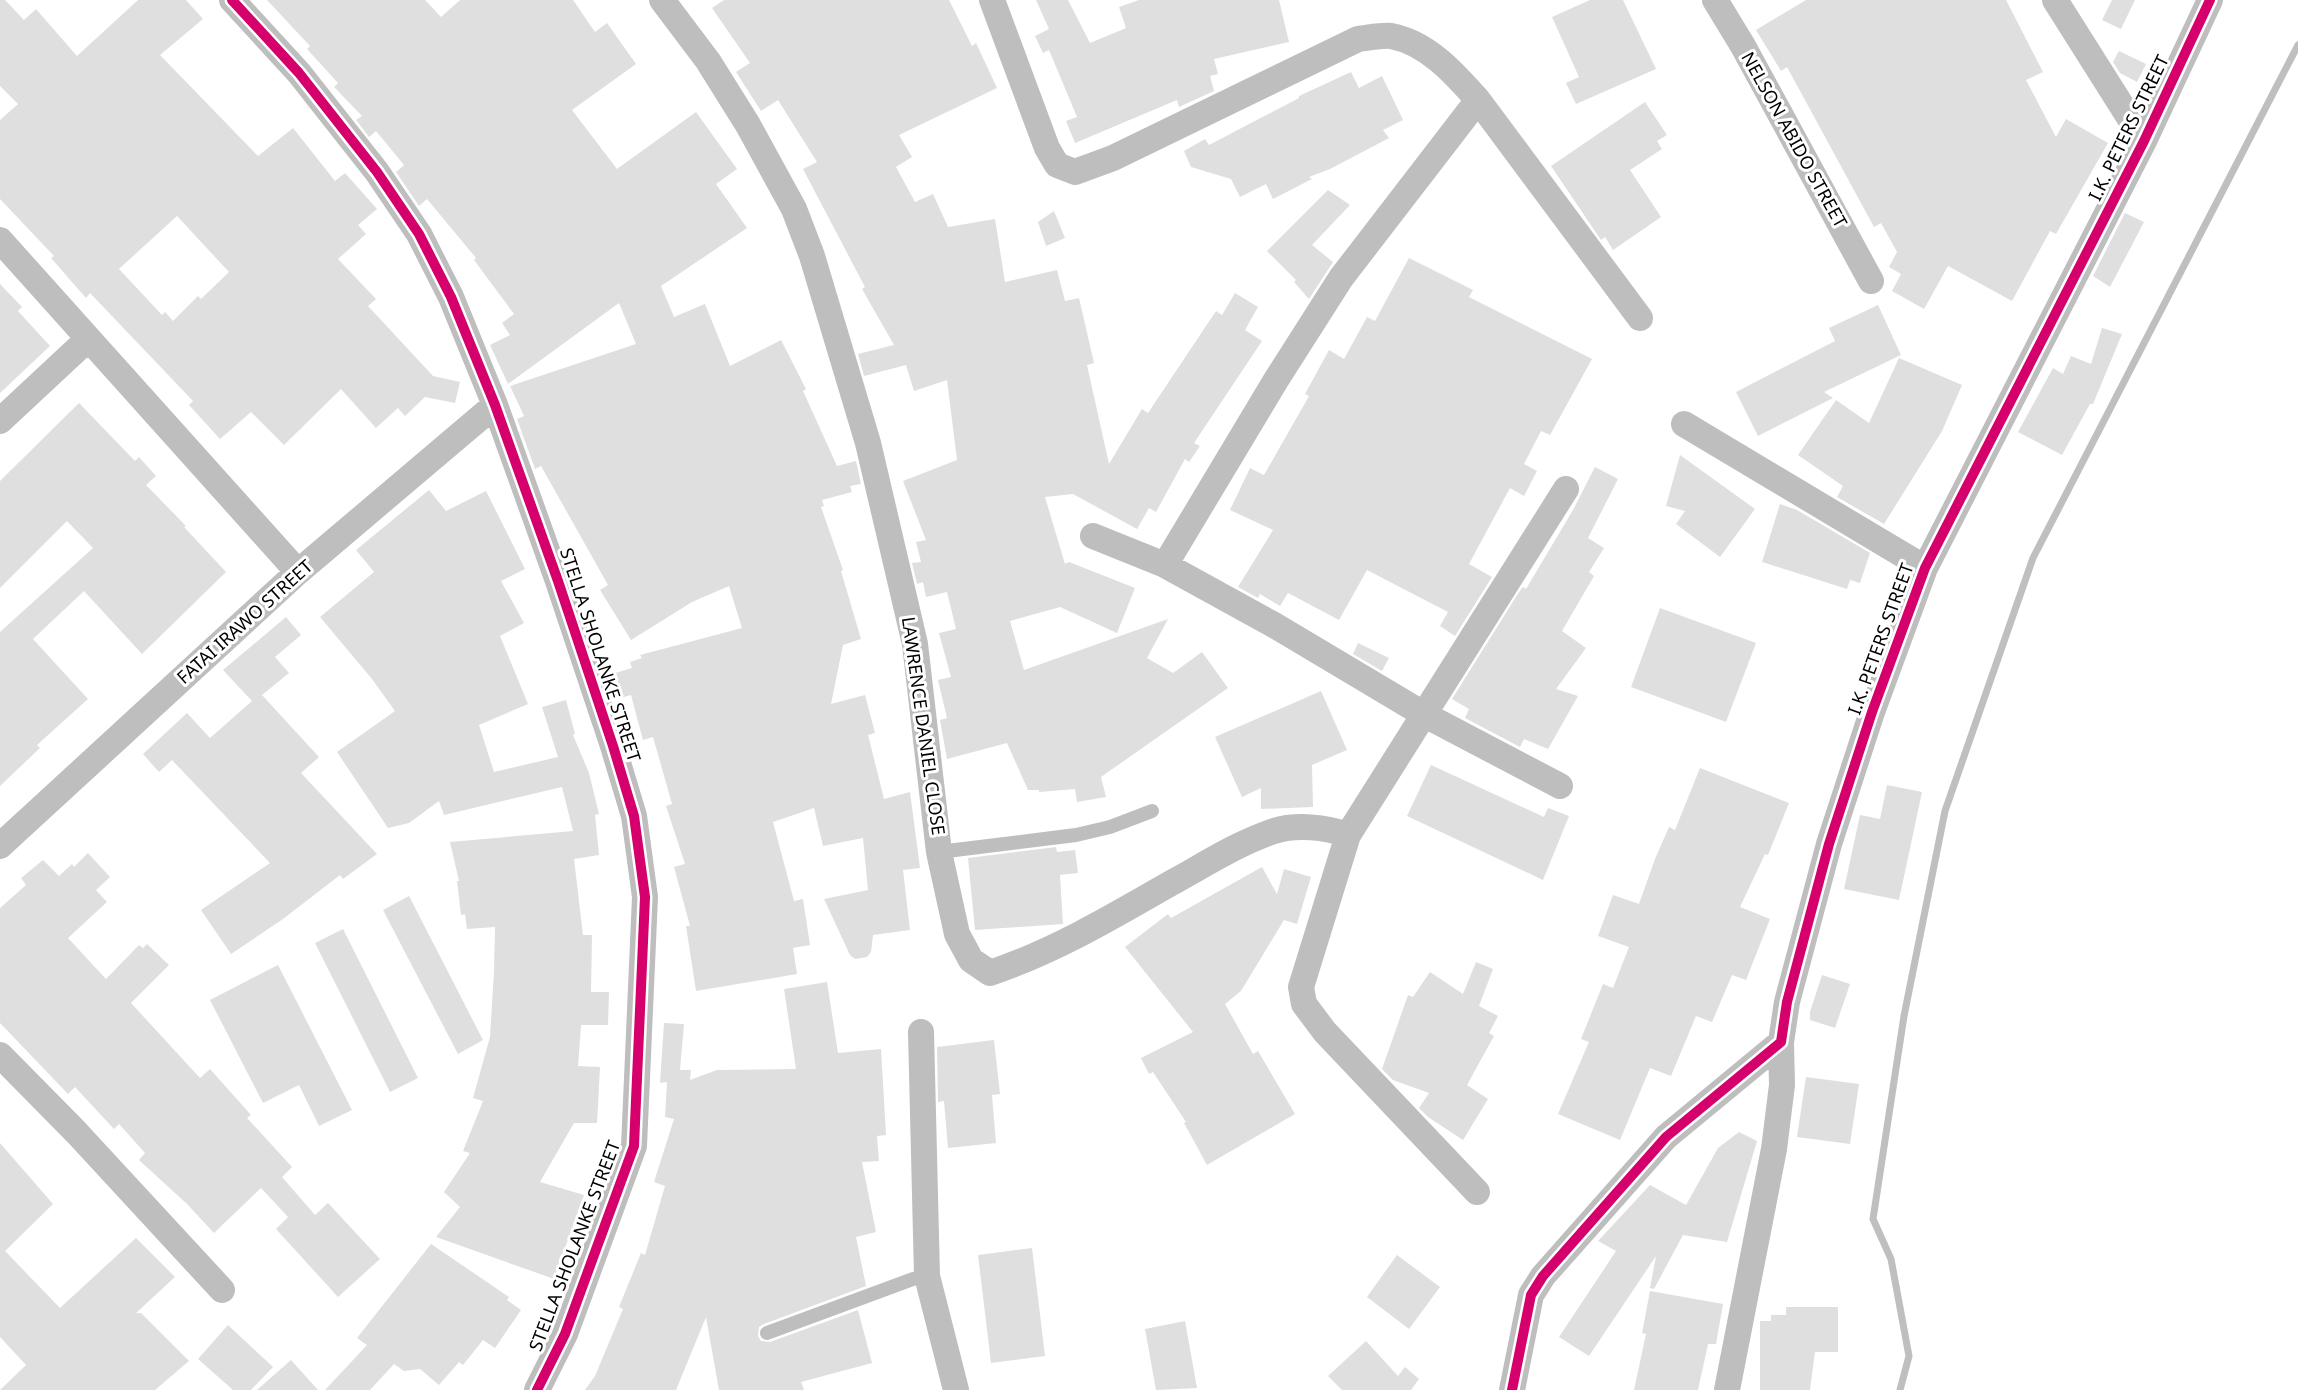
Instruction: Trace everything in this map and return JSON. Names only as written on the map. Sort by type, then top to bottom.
[{"type":"street","name":"STELLA SHOLANKE STREET","points":[[232,0],[299,73],[377,172],[419,234],[451,297],[495,405],[613,746],[634,816],[645,897],[634,1146],[565,1334],[537,1390]]},
{"type":"street","name":"LAWRENCE DANIEL CLOSE","points":[[662,0],[708,61],[755,137],[794,209],[829,306],[868,443],[915,644],[939,852],[957,934],[971,960],[990,973],[1023,961],[1089,930],[1236,846],[1276,830],[1325,827],[1348,835]]},
{"type":"street","points":[[992,0],[1047,148],[1057,164],[1075,172],[1113,158],[1358,39],[1390,36],[1421,48],[1451,70],[1478,100],[1640,318]]},
{"type":"street","points":[[2055,0],[2144,141]]},
{"type":"street","name":"I.K. PETERS STREET","points":[[1727,1390],[1774,1149],[1782,1085],[1781,1042],[1787,1002],[1829,844],[1872,712],[1926,568],[2144,141],[2210,0]]},
{"type":"street","name":"NELSON ABIDO STREET","points":[[1719,7],[1744,46],[1871,281]]},
{"type":"street","points":[[1165,565],[1341,278],[1478,100]]},
{"type":"street","points":[[0,240],[298,572]]},
{"type":"street","points":[[0,421],[88,339]]},
{"type":"street","name":"FATAI IRAWO STREET","points":[[0,846],[298,572],[495,405]]},
{"type":"street","points":[[1685,424],[1926,568]]},
{"type":"street","points":[[1477,1192],[1325,1032],[1304,1004],[1301,987],[1348,835],[1566,489]]},
{"type":"street","points":[[1093,536],[1165,565],[1274,625],[1425,715],[1560,786]]},
{"type":"street","points":[[921,1032],[927,1276],[956,1390]]},
{"type":"street","points":[[1512,1390],[1531,1296],[1543,1276],[1665,1137],[1781,1042]]},
{"type":"street","points":[[0,1055],[76,1132],[222,1290]]},
{"type":"lane","points":[[939,852],[1076,835],[1110,827],[1152,810]]},
{"type":"lane","points":[[766,1334],[927,1276]]},
{"type":"building","points":[[0,0],[5,0],[24,20],[36,9],[77,56],[138,0],[186,0],[203,19],[160,55],[258,156],[293,128],[335,181],[345,173],[377,209],[358,225],[366,234],[338,259],[376,299],[368,306],[433,376],[460,382],[455,403],[425,397],[405,416],[398,408],[376,428],[341,389],[284,445],[251,412],[220,439],[189,405],[193,401],[90,293],[86,298],[51,258],[54,256],[0,199],[0,120],[18,104],[0,86]],"holes":[[[177,216],[229,272],[201,299],[198,296],[173,321],[165,312],[162,315],[119,269]]]},
{"type":"building","points":[[267,0],[425,0],[441,17],[460,0],[573,0],[595,32],[607,23],[636,64],[572,110],[617,169],[696,112],[737,169],[716,184],[747,228],[661,286],[674,317],[705,304],[730,366],[781,340],[806,389],[803,391],[837,466],[856,461],[861,484],[850,486],[852,492],[822,500],[824,506],[821,507],[843,570],[841,571],[861,639],[843,645],[831,704],[865,695],[875,733],[868,735],[884,799],[910,792],[920,868],[903,870],[910,930],[873,935],[871,952],[867,957],[855,959],[850,955],[824,899],[868,890],[863,838],[823,846],[814,808],[773,822],[794,901],[803,899],[810,945],[793,948],[797,974],[696,991],[686,926],[690,926],[674,867],[685,864],[666,806],[672,804],[653,737],[643,740],[631,695],[620,698],[612,674],[632,668],[630,662],[642,658],[640,655],[742,628],[729,586],[692,602],[631,640],[600,590],[608,585],[541,466],[535,469],[517,419],[524,416],[510,386],[636,344],[619,303],[508,384],[490,345],[510,335],[502,323],[514,314],[474,260],[476,258],[427,199],[419,206],[396,172],[404,165],[376,131],[369,137],[356,120],[362,116],[334,87],[338,83],[307,49],[310,46]]},
{"type":"building","points":[[724,0],[949,0],[972,46],[976,43],[997,88],[899,135],[912,157],[896,167],[915,202],[933,194],[948,227],[995,219],[1005,282],[1057,270],[1065,301],[1079,298],[1094,363],[1087,365],[1109,464],[1142,409],[1148,413],[1216,311],[1222,315],[1235,293],[1258,307],[1245,330],[1262,341],[1194,443],[1200,446],[1189,462],[1185,459],[1156,512],[1149,508],[1137,529],[1073,494],[1045,497],[1065,564],[1069,562],[1135,588],[1117,633],[1060,607],[1010,621],[1024,670],[1168,619],[1147,658],[1173,673],[1202,652],[1228,688],[1101,777],[1106,797],[1077,802],[1075,789],[1039,792],[1028,790],[1007,743],[947,759],[940,720],[947,718],[938,680],[951,677],[939,633],[956,629],[947,592],[926,597],[923,582],[917,584],[912,563],[921,562],[916,542],[926,540],[903,481],[957,460],[947,380],[914,391],[906,365],[864,376],[858,354],[894,345],[862,289],[865,287],[803,169],[817,162],[778,100],[761,111],[736,72],[750,63],[712,8]]},
{"type":"building","points":[[1036,0],[1068,0],[1090,43],[1126,28],[1119,7],[1139,0],[1279,0],[1289,42],[1214,59],[1218,74],[1210,76],[1214,91],[1179,107],[1177,100],[1075,143],[1066,121],[1077,117],[1049,50],[1043,53],[1035,36],[1049,29]]},
{"type":"building","points":[[1590,0],[1623,0],[1656,69],[1576,104],[1566,83],[1579,77],[1552,17]]},
{"type":"building","points":[[1806,0],[2006,0],[2043,72],[2026,80],[2056,137],[2066,119],[2108,143],[2056,234],[2050,231],[2012,301],[1948,266],[1924,309],[1892,291],[1901,274],[1889,267],[1897,252],[1881,223],[1874,227],[1787,67],[1781,71],[1756,30]]},
{"type":"building","points":[[2112,0],[2135,0],[2121,29],[2102,20]]},
{"type":"building","points":[[2119,51],[2146,64],[2137,82],[2120,73],[2113,62]]},
{"type":"building","points":[[1351,72],[1359,88],[1382,76],[1403,120],[1383,130],[1389,138],[1309,177],[1312,179],[1273,199],[1266,184],[1240,197],[1231,179],[1191,167],[1184,151],[1205,139],[1209,145],[1299,96]]},
{"type":"building","points":[[1645,102],[1667,135],[1657,141],[1662,149],[1630,170],[1661,217],[1613,250],[1605,237],[1601,240],[1551,166]]},
{"type":"building","points":[[1328,190],[1350,205],[1312,245],[1333,262],[1309,299],[1294,282],[1296,280],[1267,251]]},
{"type":"building","points":[[1054,211],[1065,238],[1046,246],[1038,222]]},
{"type":"building","points":[[2125,213],[2144,222],[2110,287],[2093,276]]},
{"type":"building","points":[[1409,258],[1473,290],[1469,297],[1592,359],[1550,435],[1541,431],[1524,464],[1537,471],[1524,496],[1510,488],[1469,564],[1492,577],[1455,636],[1440,626],[1448,612],[1367,570],[1339,620],[1288,593],[1280,606],[1260,594],[1258,598],[1238,587],[1273,530],[1230,510],[1250,468],[1264,475],[1309,396],[1305,394],[1329,350],[1344,359],[1367,317],[1375,321]]},
{"type":"building","points":[[0,284],[22,307],[18,311],[50,346],[0,393]]},
{"type":"building","points":[[1878,305],[1901,355],[1824,392],[1833,398],[1758,436],[1736,392],[1835,341],[1829,328]]},
{"type":"building","points":[[2102,328],[2122,334],[2093,404],[2090,404],[2062,455],[2018,432],[2053,368],[2063,374],[2071,356],[2091,364]]},
{"type":"building","points":[[1899,358],[1962,385],[1942,431],[1884,524],[1837,497],[1843,486],[1798,455],[1836,400],[1869,423]]},
{"type":"building","points":[[79,403],[135,461],[139,457],[156,476],[146,485],[226,572],[142,654],[84,591],[33,639],[88,699],[37,745],[40,748],[0,786],[0,632],[93,548],[67,521],[0,588],[0,481]]},
{"type":"building","points":[[1680,455],[1755,509],[1720,557],[1676,524],[1685,511],[1666,506]]},
{"type":"building","points":[[1595,467],[1618,479],[1588,538],[1604,548],[1589,572],[1594,576],[1562,631],[1586,648],[1556,689],[1578,696],[1548,749],[1524,739],[1520,747],[1465,718],[1469,709],[1452,699],[1519,592],[1523,587],[1526,589]]},
{"type":"building","points":[[429,490],[446,511],[486,491],[525,569],[501,581],[524,623],[500,636],[528,704],[479,725],[494,772],[558,757],[542,707],[566,700],[575,734],[573,735],[589,773],[599,814],[595,815],[599,855],[574,859],[583,935],[592,935],[591,992],[609,992],[608,1025],[581,1025],[578,1066],[600,1067],[597,1123],[574,1123],[540,1182],[584,1195],[554,1279],[436,1237],[460,1207],[444,1192],[470,1153],[463,1151],[483,1101],[473,1098],[490,1037],[494,971],[495,927],[467,929],[465,914],[461,915],[459,881],[450,842],[573,831],[562,787],[444,815],[439,801],[409,823],[388,828],[337,752],[395,711],[320,617],[374,572],[356,550]]},
{"type":"building","points":[[1780,504],[1797,510],[1870,553],[1860,583],[1850,580],[1847,589],[1762,562]]},
{"type":"building","points":[[1660,608],[1756,643],[1726,722],[1631,687]]},
{"type":"building","points":[[286,617],[301,635],[275,657],[289,673],[262,695],[319,757],[301,773],[377,854],[343,879],[340,875],[283,919],[231,954],[201,910],[270,863],[172,760],[159,772],[143,754],[187,713],[210,738],[252,701],[223,670]]},
{"type":"building","points":[[1358,643],[1389,658],[1382,671],[1353,654]]},
{"type":"building","points":[[1321,691],[1347,750],[1312,765],[1313,807],[1261,809],[1261,788],[1242,797],[1215,737]]},
{"type":"building","points":[[1431,765],[1544,817],[1548,808],[1569,816],[1543,880],[1407,816]]},
{"type":"building","points":[[1700,768],[1789,803],[1768,855],[1765,854],[1740,907],[1770,919],[1746,980],[1732,975],[1712,1022],[1696,1016],[1671,1076],[1650,1068],[1620,1140],[1558,1114],[1589,1042],[1581,1039],[1603,984],[1613,988],[1629,947],[1598,936],[1613,895],[1639,904],[1669,827],[1675,830]]},
{"type":"building","points":[[1887,785],[1922,792],[1899,900],[1844,889],[1860,815],[1880,819]]},
{"type":"building","points":[[1056,847],[1057,852],[1075,850],[1078,873],[1060,875],[1063,924],[975,930],[968,858]]},
{"type":"building","points":[[88,853],[110,877],[96,890],[107,902],[68,938],[106,979],[139,945],[143,948],[147,944],[169,965],[131,1003],[200,1078],[210,1069],[251,1115],[247,1118],[292,1167],[282,1177],[315,1215],[328,1203],[380,1259],[338,1297],[276,1229],[288,1217],[261,1188],[214,1233],[139,1160],[145,1153],[119,1124],[114,1129],[75,1087],[68,1094],[0,1023],[0,908],[26,885],[21,878],[43,860],[59,876],[72,864],[74,867]]},
{"type":"building","points":[[1262,867],[1277,894],[1284,869],[1311,877],[1297,924],[1284,920],[1241,991],[1225,1004],[1253,1054],[1258,1051],[1295,1114],[1207,1165],[1184,1123],[1186,1122],[1153,1072],[1149,1074],[1141,1058],[1193,1032],[1125,947],[1168,914],[1171,918]]},
{"type":"building","points":[[409,896],[483,1040],[458,1054],[383,910]]},
{"type":"building","points":[[343,929],[418,1078],[390,1092],[315,943]]},
{"type":"building","points":[[1476,962],[1493,969],[1479,1006],[1498,1016],[1489,1033],[1494,1036],[1467,1085],[1488,1099],[1463,1140],[1419,1108],[1429,1093],[1393,1080],[1382,1069],[1408,995],[1413,997],[1430,972],[1463,994]]},
{"type":"building","points":[[278,965],[352,1110],[319,1126],[299,1085],[263,1103],[210,1000]]},
{"type":"building","points":[[1822,975],[1850,984],[1835,1028],[1810,1020]]},
{"type":"building","points":[[827,982],[838,1053],[881,1049],[886,1135],[877,1136],[879,1161],[862,1162],[876,1232],[856,1237],[866,1286],[764,1324],[759,1327],[758,1336],[761,1341],[770,1342],[858,1310],[872,1363],[801,1382],[804,1390],[719,1390],[706,1317],[676,1390],[585,1390],[595,1376],[623,1309],[619,1307],[641,1253],[645,1255],[665,1186],[654,1182],[674,1119],[665,1117],[667,1082],[660,1083],[664,1023],[684,1024],[680,1070],[691,1070],[690,1080],[717,1070],[796,1069],[784,989]]},
{"type":"building","points":[[994,1040],[1000,1094],[992,1095],[996,1143],[948,1148],[944,1101],[938,1102],[937,1047]]},
{"type":"building","points":[[1806,1077],[1859,1084],[1850,1144],[1797,1137]]},
{"type":"building","points":[[1739,1132],[1757,1141],[1727,1242],[1683,1235],[1654,1289],[1650,1288],[1656,1256],[1589,1356],[1559,1337],[1616,1251],[1598,1241],[1650,1185],[1686,1205],[1718,1148]]},
{"type":"building","points":[[0,1143],[53,1204],[5,1251],[60,1308],[136,1238],[175,1277],[136,1313],[141,1313],[189,1361],[155,1390],[0,1390],[26,1365],[0,1337]]},
{"type":"building","points":[[431,1244],[509,1297],[507,1300],[521,1310],[495,1348],[483,1340],[463,1365],[459,1362],[439,1385],[420,1369],[404,1371],[394,1364],[370,1390],[325,1390],[367,1345],[357,1338]]},
{"type":"building","points":[[1032,1248],[1045,1356],[991,1363],[978,1255]]},
{"type":"building","points":[[1397,1255],[1440,1287],[1409,1329],[1367,1297]]},
{"type":"building","points":[[1650,1291],[1723,1304],[1716,1344],[1708,1344],[1698,1390],[1634,1390],[1646,1334],[1642,1333]]},
{"type":"building","points":[[1786,1307],[1838,1307],[1838,1352],[1815,1352],[1810,1390],[1760,1390],[1760,1321],[1771,1321],[1771,1315],[1786,1315]]},
{"type":"building","points":[[1185,1321],[1197,1388],[1156,1390],[1145,1329]]},
{"type":"building","points":[[228,1325],[273,1367],[251,1390],[233,1390],[198,1359]]},
{"type":"building","points":[[1366,1341],[1398,1376],[1405,1367],[1419,1379],[1411,1390],[1342,1390],[1328,1376]]},
{"type":"building","points":[[291,1360],[318,1390],[257,1390]]},
{"type":"waterway","points":[[1900,1390],[1909,1356],[1891,1259],[1873,1219],[1904,1016],[1945,811],[2033,558],[2298,45]]},
{"type":"cycle path","points":[[232,0],[299,73],[377,172],[419,234],[451,297],[495,405],[558,581],[634,816],[645,897],[634,1146],[565,1334],[537,1390]]},
{"type":"cycle path","points":[[1512,1390],[1531,1295],[1543,1276],[1666,1137],[1781,1042],[1787,1002],[1829,844],[1872,712],[1925,568],[2144,141],[2210,0]]}]
